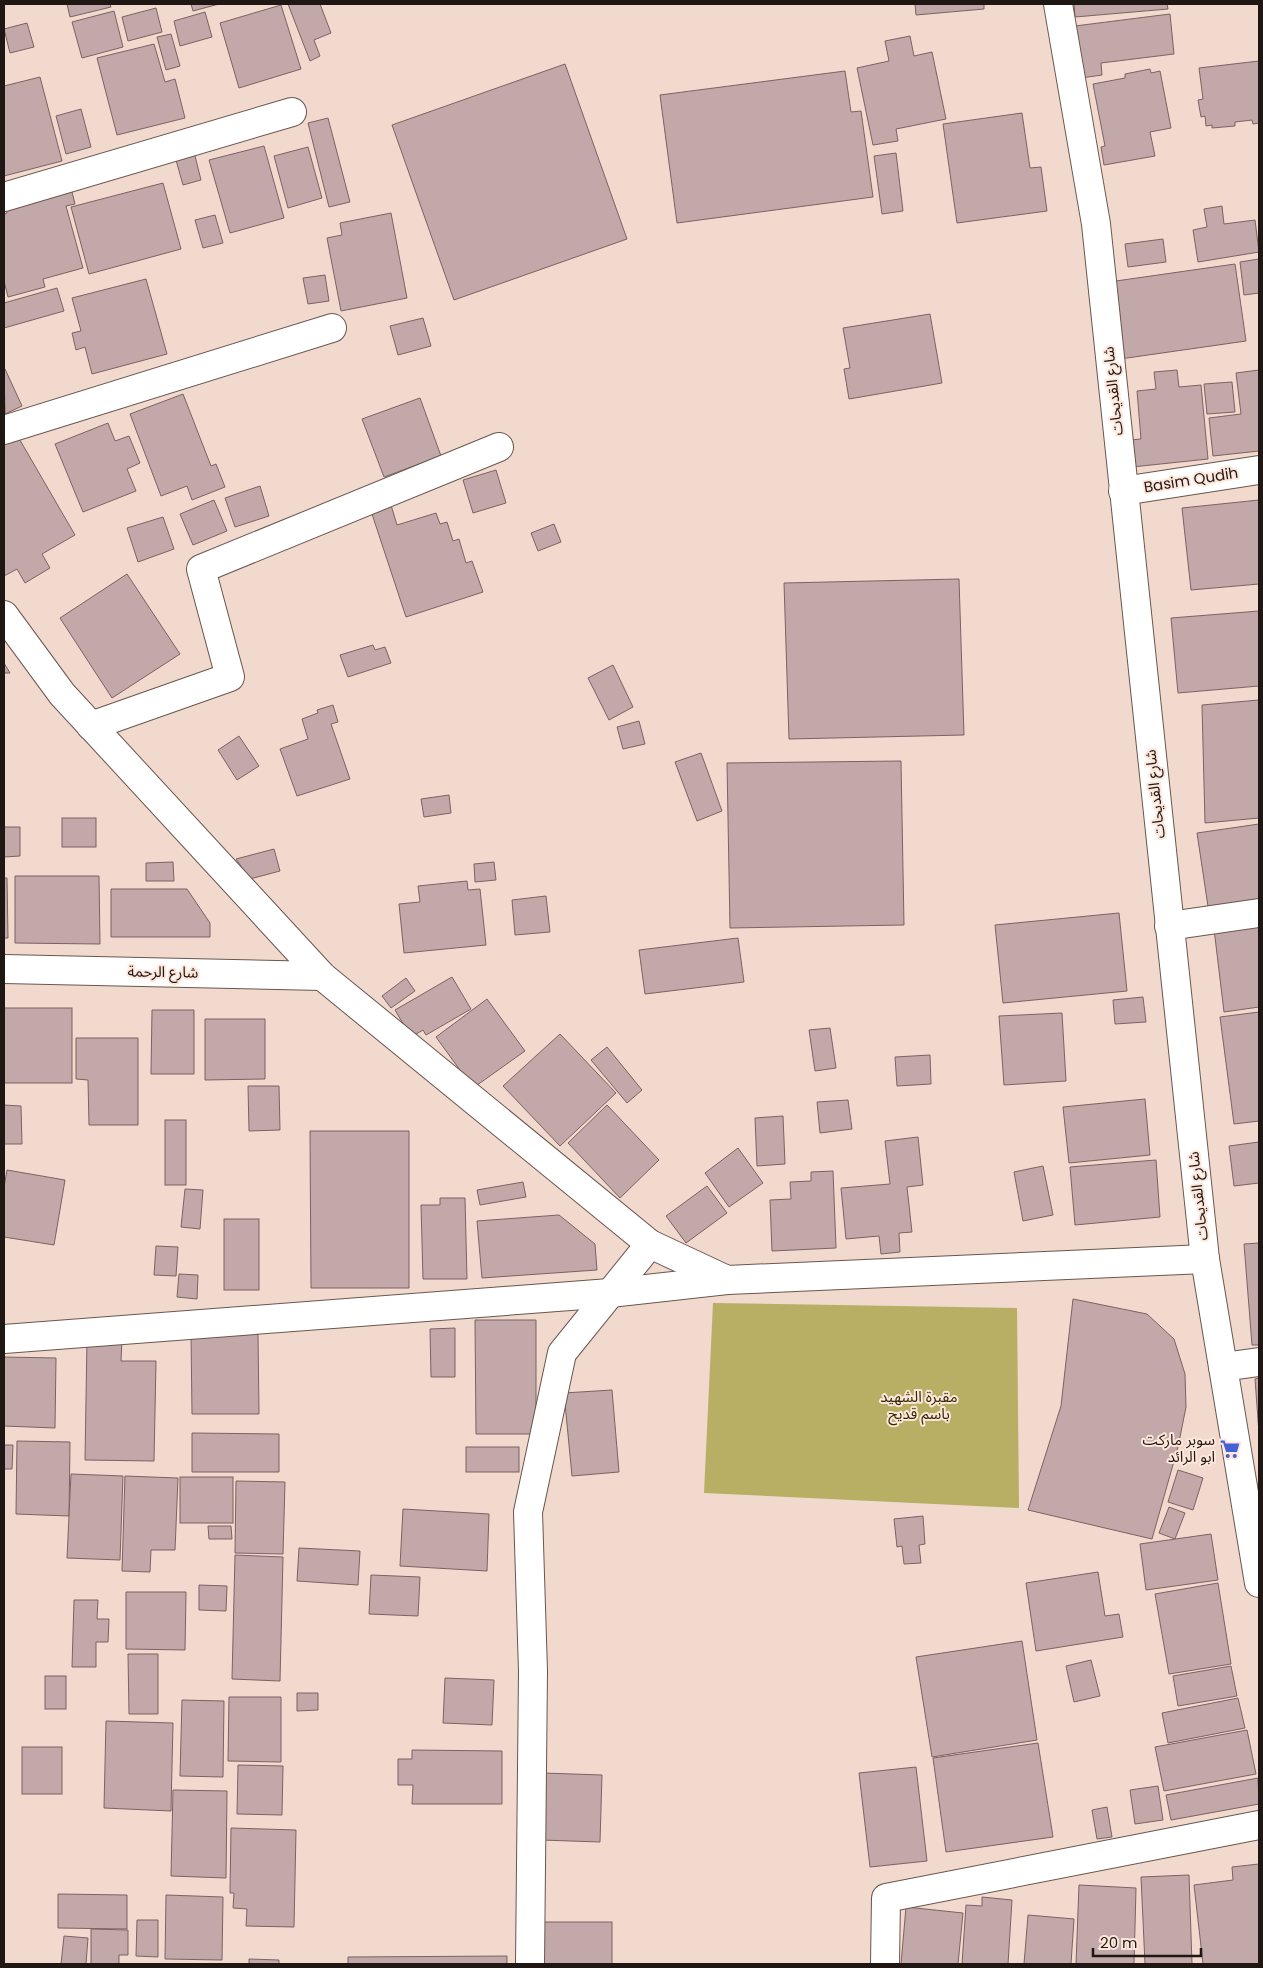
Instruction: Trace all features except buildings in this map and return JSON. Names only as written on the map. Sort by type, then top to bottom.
[{"type":"street","name":"شارع القديحات","points":[[1058,4],[1096,224],[1204,1259],[1259,1583]]},
{"type":"street","points":[[4,196],[292,112]]},
{"type":"street","points":[[4,430],[332,328]]},
{"type":"street","points":[[91,726],[230,677],[201,569],[499,447]]},
{"type":"street","name":"Basim Qudih","points":[[1123,491],[1259,470]]},
{"type":"street","points":[[4,615],[62,694],[322,976],[650,1244],[727,1280]]},
{"type":"street","points":[[1169,926],[1259,913]]},
{"type":"street","name":"شارع الرحمة","points":[[4,969],[322,976]]},
{"type":"street","points":[[530,1964],[533,1671],[528,1512],[562,1353],[650,1244]]},
{"type":"street","points":[[4,1339],[610,1293],[727,1280],[1204,1259]]},
{"type":"street","points":[[1223,1366],[1259,1362]]},
{"type":"street","points":[[885,1964],[886,1898],[1259,1825]]},
{"type":"green space","name":"مقبرة الشهيد باسم قديح","points":[[713,1303],[1017,1308],[1019,1508],[704,1493]]},
{"type":"place","name":"سوبر ماركت ابو الرائد","points":[[1230,1449]]}]
